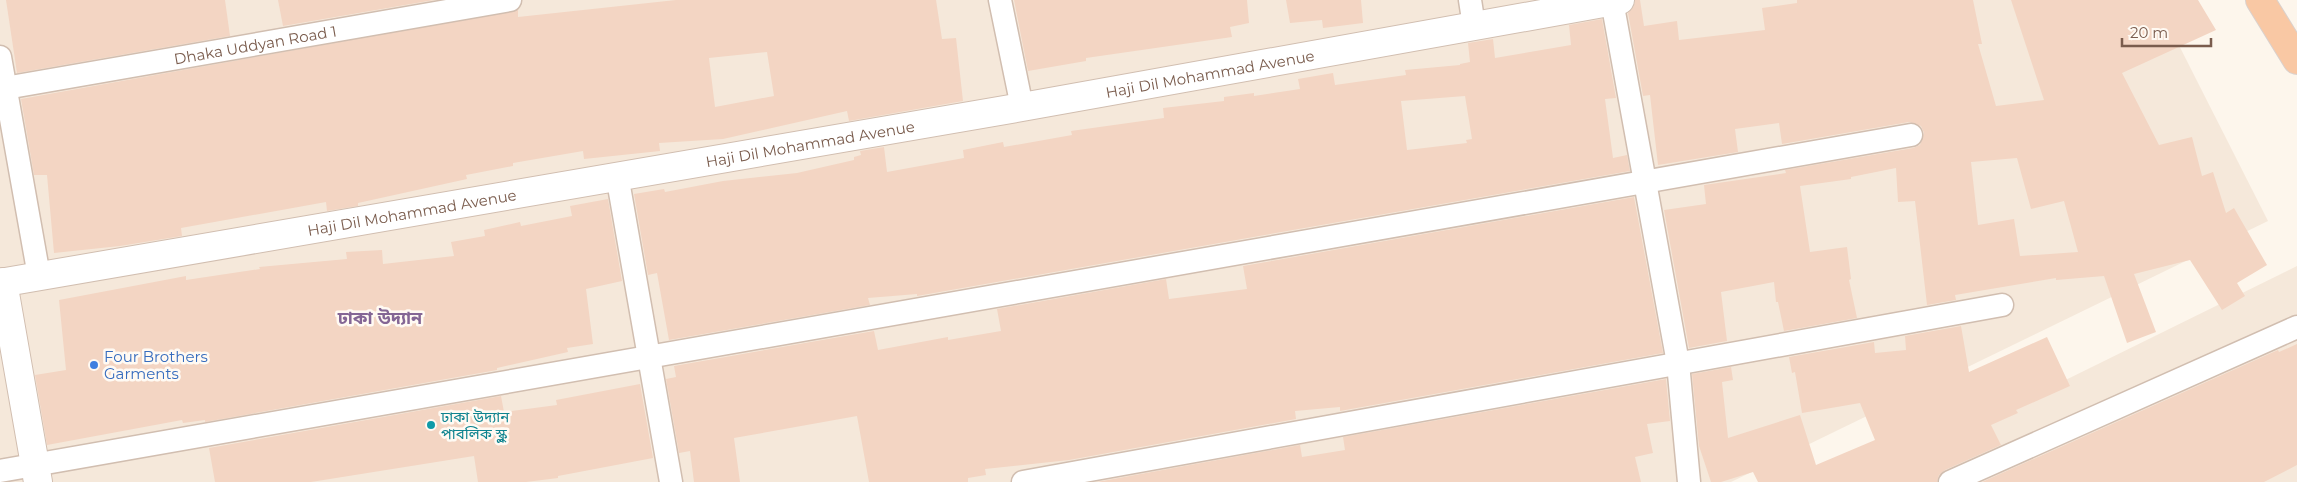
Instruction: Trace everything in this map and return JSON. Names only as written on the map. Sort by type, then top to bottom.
[{"type":"highway","points":[[2260,0],[2297,60]]},
{"type":"street","name":"Dhaka Uddyan Road 1","points":[[3,89],[510,0]]},
{"type":"street","points":[[1000,0],[1022,107]]},
{"type":"street","points":[[1470,0],[1474,26]]},
{"type":"street","points":[[1616,1],[1678,363],[1689,482]]},
{"type":"street","name":"Haji Dil Mohammad Avenue","points":[[2,283],[617,175],[1022,107],[1616,1]]},
{"type":"street","points":[[0,57],[3,89],[39,276]]},
{"type":"street","points":[[0,471],[37,473],[650,357],[1911,135]]},
{"type":"street","points":[[617,175],[671,482]]},
{"type":"street","points":[[2,283],[37,473]]},
{"type":"street","points":[[1024,482],[2002,305]]},
{"type":"street","points":[[1950,482],[2297,327]]},
{"type":"shaded area","points":[[0,0],[2156,0],[2268,221],[1731,482],[0,482]]},
{"type":"shaded area","points":[[2297,266],[2297,482],[1858,482]]},
{"type":"building","points":[[6,0],[225,0],[230,36],[17,73]]},
{"type":"building","points":[[278,0],[434,0],[283,26]]},
{"type":"building","points":[[676,0],[936,0],[942,39],[956,38],[963,101],[849,121],[847,111],[723,139],[659,143],[660,151],[584,159],[583,151],[513,163],[513,166],[466,175],[467,179],[358,203],[358,206],[327,211],[326,202],[181,228],[182,236],[120,246],[54,253],[47,175],[34,175],[21,99],[518,10],[518,17]],"holes":[[[767,52],[774,96],[715,107],[709,58]]]},
{"type":"building","points":[[1014,0],[1247,0],[1249,23],[1230,27],[1232,37],[1086,58],[1086,61],[1028,71]]},
{"type":"building","points":[[1286,0],[1361,0],[1363,23],[1323,28],[1322,20],[1290,23]]},
{"type":"building","points":[[1635,0],[1640,0],[1644,26],[1677,21],[1679,40],[1765,30],[1762,8],[1797,3],[1797,0],[1973,0],[1982,44],[1978,44],[1996,106],[2044,100],[2011,0],[2198,0],[2216,30],[2122,73],[2159,145],[2192,137],[2202,176],[2213,172],[2226,213],[2234,208],[2267,265],[2237,283],[2245,296],[2222,310],[2190,260],[2134,274],[2156,332],[2127,343],[2104,276],[2056,280],[2056,278],[1955,295],[1956,300],[1927,305],[1915,201],[1898,202],[1896,168],[1851,177],[1851,179],[1800,186],[1810,252],[1847,247],[1851,279],[1849,280],[1857,318],[1784,331],[1778,302],[1776,302],[1774,282],[1721,292],[1727,341],[1689,348],[1664,210],[1706,204],[1704,185],[1786,173],[1785,170],[1913,148],[1920,145],[1924,133],[1921,126],[1909,122],[1782,144],[1779,123],[1735,129],[1738,152],[1658,165],[1650,95],[1643,96],[1628,13],[1634,6]],"holes":[[[2017,158],[2031,209],[2064,201],[2078,252],[2020,256],[2014,219],[1978,225],[1971,162]]]},
{"type":"building","points":[[1602,19],[1616,98],[1605,99],[1613,158],[1627,155],[1630,171],[917,296],[917,294],[868,298],[870,305],[669,340],[657,273],[648,275],[634,194],[664,189],[665,192],[723,181],[797,173],[854,160],[854,157],[861,155],[860,151],[884,147],[887,172],[964,158],[963,150],[1003,142],[1004,147],[1072,135],[1071,131],[1164,118],[1163,108],[1224,101],[1224,97],[1254,93],[1254,96],[1300,89],[1298,79],[1333,73],[1335,85],[1406,75],[1405,70],[1460,65],[1470,62],[1468,43],[1493,39],[1495,58],[1571,45],[1569,25]],"holes":[[[1465,96],[1472,139],[1466,140],[1467,143],[1407,150],[1401,101]]]},
{"type":"building","points":[[1634,197],[1663,353],[1340,411],[1340,407],[1295,411],[1296,419],[1069,460],[985,469],[986,475],[968,478],[968,482],[869,482],[857,416],[734,438],[740,482],[694,482],[690,451],[679,453],[666,379],[676,377],[674,366],[874,331],[878,350],[948,337],[948,340],[1001,331],[997,309],[1166,279],[1169,299],[1247,289],[1243,266]]},
{"type":"building","points":[[608,199],[622,281],[586,289],[593,344],[567,348],[568,352],[497,368],[497,370],[205,422],[205,420],[183,423],[182,420],[47,445],[35,375],[66,370],[59,300],[186,276],[186,280],[260,269],[259,267],[347,259],[346,252],[382,250],[383,264],[454,256],[451,242],[485,236],[484,230],[520,222],[521,226],[572,216],[570,206]]},
{"type":"building","points":[[1961,326],[1969,372],[2047,337],[2070,386],[2016,410],[2018,413],[1991,425],[2001,445],[1945,470],[1939,475],[1937,482],[1758,482],[1753,472],[1721,482],[1711,482],[1699,446],[1692,374],[1731,367],[1733,380],[1722,382],[1728,438],[1800,415],[1816,465],[1875,440],[1860,403],[1802,413],[1795,372],[1792,373],[1789,357],[1874,342],[1875,353],[1906,350],[1905,336]]},
{"type":"building","points":[[2297,344],[2297,465],[2264,482],[1982,482],[2278,350],[2279,352]]},
{"type":"building","points":[[1666,379],[1670,421],[1647,424],[1653,453],[1635,457],[1641,482],[1097,482],[1300,445],[1302,457],[1345,450],[1343,437]]},
{"type":"building","points":[[640,384],[653,458],[558,476],[558,478],[526,482],[478,482],[474,456],[311,482],[215,482],[209,448],[501,396],[504,412],[557,405],[556,400]]},
{"type":"place","name":"Four Brothers Garments","points":[[94,365]]},
{"type":"place","name":"ঢাকা উদ্যান পাবলিক স্কুল","points":[[431,425]]},
{"type":"district","name":"ঢাকা উদ্যান","points":[[380,318]]}]
